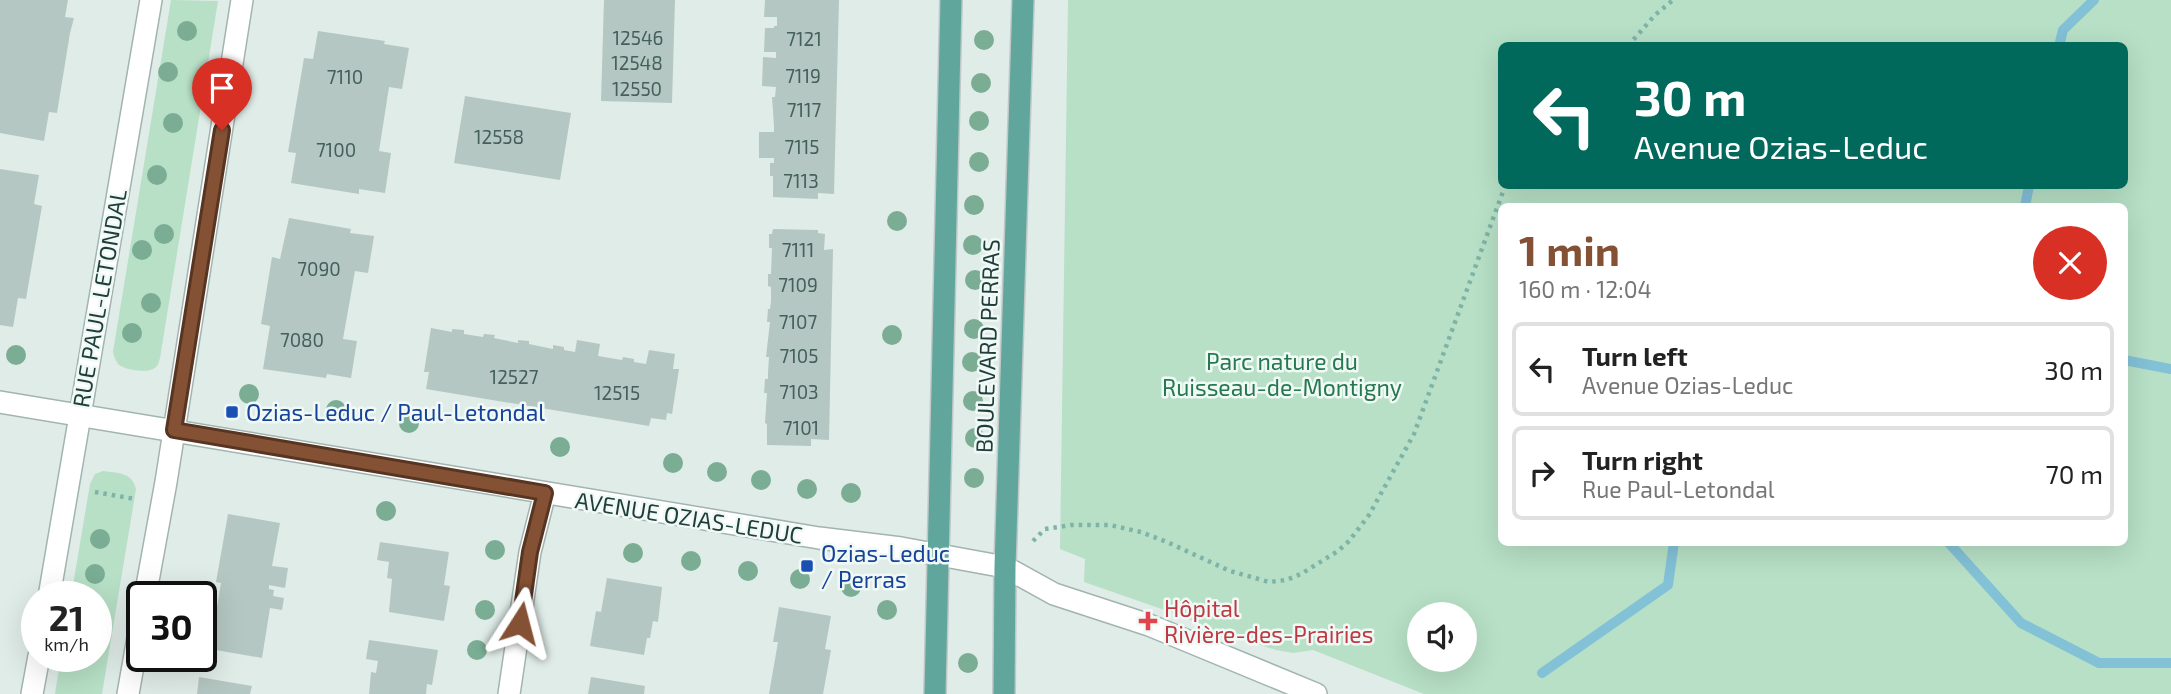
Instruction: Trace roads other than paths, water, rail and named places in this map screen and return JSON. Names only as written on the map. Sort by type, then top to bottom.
[{"type":"main road","name":"BOULEVARD PERRAS","points":[[935,694],[951,0]]},
{"type":"main road","name":"BOULEVARD PERRAS","points":[[1004,694],[1023,0]]},
{"type":"street","name":"RUE PAUL-LETONDAL","points":[[52,581],[151,0]]},
{"type":"street","points":[[148,581],[242,0]]},
{"type":"street","name":"AVENUE OZIAS-LEDUC","points":[[0,402],[1006,567],[1054,594],[1149,625],[1316,694]]},
{"type":"street","points":[[509,694],[530,552],[545,493]]},
{"type":"street","points":[[32,694],[36,672]]},
{"type":"street","points":[[128,694],[132,672]]},
{"type":"waterway","points":[[2060,42],[2063,30],[2094,0]]},
{"type":"waterway","points":[[2026,203],[2028,189]]},
{"type":"waterway","points":[[2128,361],[2171,369]]},
{"type":"waterway","points":[[1542,673],[1668,585],[1673,546]]},
{"type":"waterway","points":[[1952,546],[2021,623],[2099,663],[2171,663]]},
{"type":"place","name":"Ozias-Leduc / Paul-Letondal","points":[[232,412]]},
{"type":"place","name":"Ozias-Leduc / Perras","points":[[807,566]]},
{"type":"place","name":"Hôpital Rivière-des-Prairies","points":[[1148,621]]},
{"type":"park label","name":"Parc nature du Ruisseau-de-Montigny","points":[[1282,374]]}]
